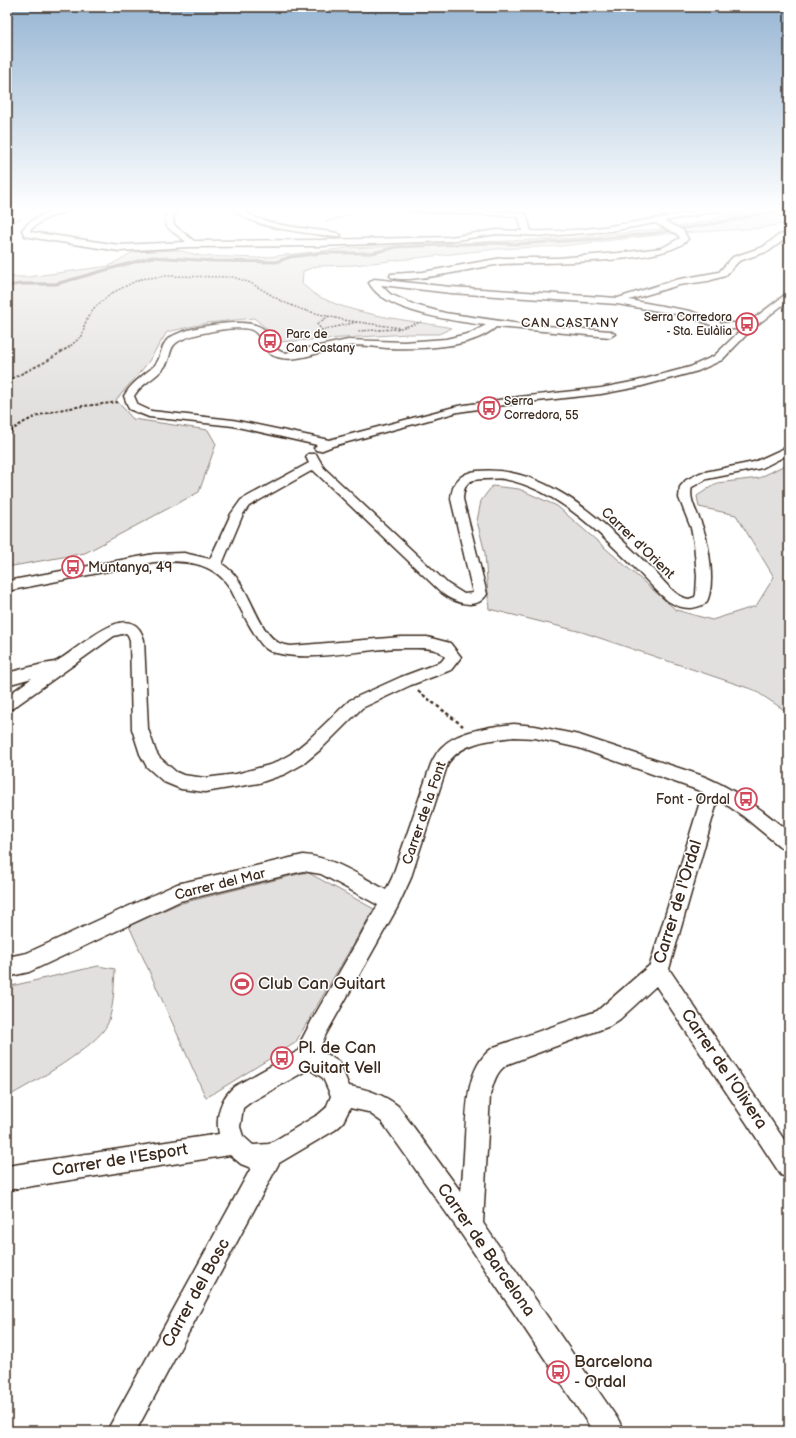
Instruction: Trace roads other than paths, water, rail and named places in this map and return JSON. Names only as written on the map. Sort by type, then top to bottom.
[{"type":"street","points":[[374,282],[376,278],[386,276]]},
{"type":"street","points":[[617,302],[678,282],[715,276]]},
{"type":"street","points":[[374,282],[451,290],[617,302],[690,314],[721,326],[736,339]]},
{"type":"street","points":[[374,282],[375,287],[380,292],[410,306],[474,322],[610,334]]},
{"type":"street","points":[[214,566],[237,514],[245,503],[314,461],[319,449],[329,444],[458,409],[519,400],[588,393],[638,384],[694,369],[709,363],[725,352],[750,326],[789,296]]},
{"type":"street","points":[[329,444],[233,423],[149,414],[133,407],[129,400],[129,396],[132,390],[160,366],[171,342],[180,335],[194,331],[238,326],[252,327],[260,332],[270,351],[285,356],[347,344],[403,345],[457,340],[481,334],[492,324]]},
{"type":"street","points":[[721,326],[750,326]]},
{"type":"street","name":"Carrer d'Orient","points":[[300,438],[319,470],[443,588],[455,596],[472,600],[477,598],[480,594],[457,499],[457,487],[461,481],[468,477],[479,474],[506,476],[530,482],[557,496],[599,525],[678,602],[690,604],[701,600],[704,589],[700,538],[698,528],[684,492],[686,487],[690,483],[700,478],[758,465],[789,449]]},
{"type":"street","points":[[7,586],[171,556],[194,557],[223,571],[234,582],[265,639],[281,650],[291,652],[312,651],[413,642],[439,646],[448,649],[452,654],[451,661],[446,666],[406,681],[356,704],[314,745],[297,759],[279,769],[259,776],[236,781],[204,785],[181,782],[170,777],[153,762],[148,754],[140,729],[137,640],[136,632],[134,630],[128,628],[114,629],[7,704]]},
{"type":"street","points":[[7,679],[63,665]]},
{"type":"street","name":"Carrer de la Font","points":[[309,1057],[312,1041],[319,1027],[390,902],[408,861],[439,764],[444,754],[450,747],[476,737],[500,731],[515,730],[553,735],[580,742],[713,788],[748,809],[789,843]]},
{"type":"street","name":"Carrer de l'Ordal","points":[[471,1226],[479,1095],[484,1078],[490,1066],[494,1060],[508,1052],[603,1019],[613,1012],[658,971],[713,788]]},
{"type":"street","name":"Carrer del Mar","points":[[7,967],[29,962],[177,893],[303,863],[316,864],[327,868],[390,902]]},
{"type":"street","name":"Carrer de l'Olivera","points":[[658,971],[789,1166]]},
{"type":"street","points":[[309,1057],[331,1070],[342,1096],[339,1107],[334,1116],[271,1155],[260,1157],[249,1156],[233,1143],[229,1128],[230,1113],[234,1101],[243,1094],[309,1057]]},
{"type":"street","name":"Carrer de Barcelona","points":[[342,1096],[364,1099],[379,1104],[390,1114],[471,1226],[609,1431]]},
{"type":"street","name":"Carrer de l'Esport","points":[[7,1178],[233,1143]]},
{"type":"street","name":"Carrer del Bosc","points":[[121,1431],[271,1155]]},
{"type":"waterway","points":[[7,286],[21,284],[56,284],[84,276]]},
{"type":"place","name":"Serra Corredora - Sta. Eulàlia","points":[[747,324]]},
{"type":"place","name":"Parc de Can Castany","points":[[270,341]]},
{"type":"place","name":"Serra Corredora, 55","points":[[489,408]]},
{"type":"place","name":"Muntanya, 49","points":[[73,567]]},
{"type":"place","name":"Font - Ordal","points":[[746,799]]},
{"type":"place","name":"Club Can Guitart","points":[[242,984]]},
{"type":"place","name":"Pl. de Can Guitart Vell","points":[[282,1058]]},
{"type":"place","name":"Barcelona - Ordal","points":[[558,1372]]},
{"type":"district","name":"CAN CASTANY","points":[[570,323]]}]
